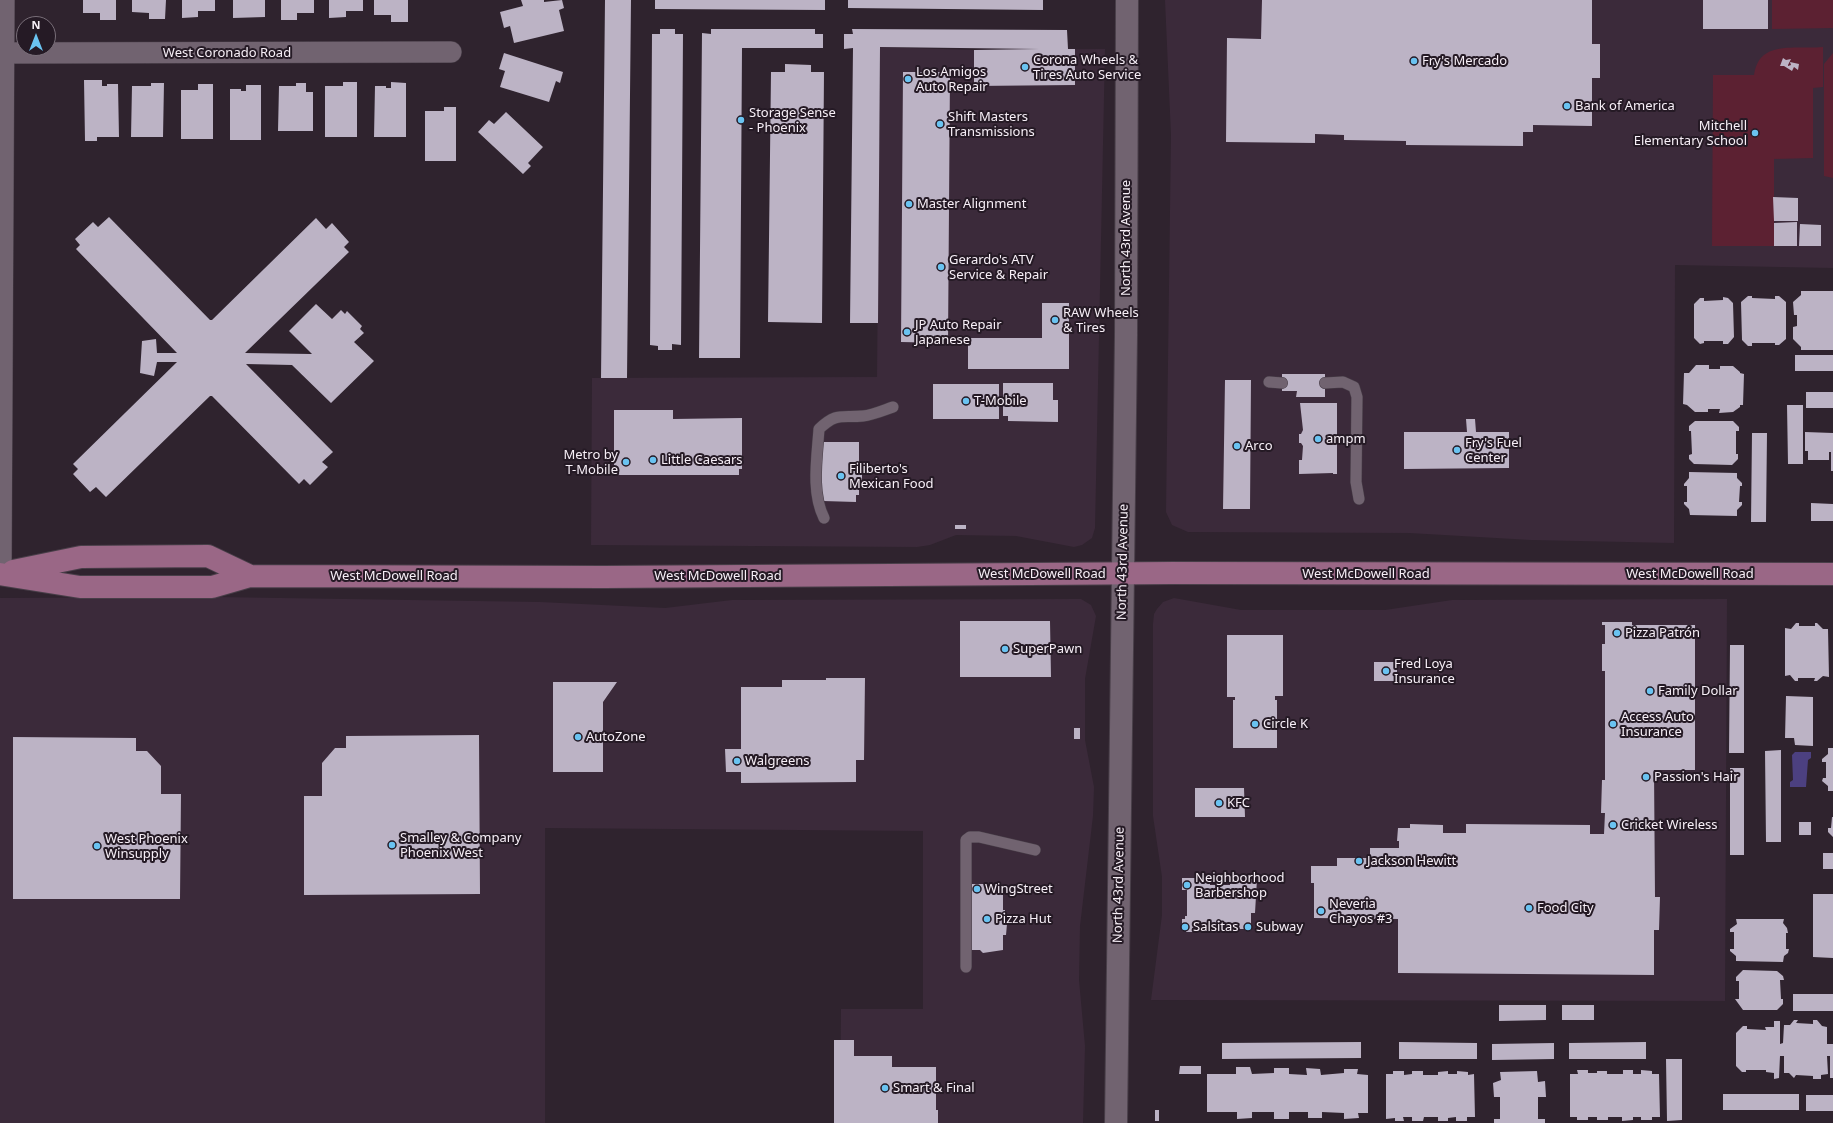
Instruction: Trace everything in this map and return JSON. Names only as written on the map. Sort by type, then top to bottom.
[{"type":"main road","name":"North 43rd Avenue","points":[[1116,1123],[1123,573],[1127,0]]},
{"type":"main road","name":"West McDowell Road","points":[[1,574],[81,557],[208,556],[250,576]]},
{"type":"main road","name":"West McDowell Road","points":[[1,574],[80,587],[212,587],[250,576],[604,577],[1123,573],[1833,574]]},
{"type":"street","points":[[1,574],[4,0]]},
{"type":"street","name":"West Coronado Road","points":[[4,53],[451,52]]},
{"type":"lane","points":[[1269,382],[1282,383]]},
{"type":"lane","points":[[1325,383],[1343,382],[1354,388],[1357,396],[1356,482],[1359,499]]},
{"type":"lane","points":[[824,518],[818,506],[816,491],[819,429],[830,419],[842,416],[864,416],[893,406]]},
{"type":"lane","points":[[966,968],[966,840],[970,836],[979,837],[1035,850]]},
{"type":"shaded area","points":[[1165,0],[1833,0],[1833,268],[1675,265],[1674,543],[1531,540],[1409,533],[1188,532],[1172,525],[1166,512],[1171,135]]},
{"type":"shaded area","points":[[1772,0],[1833,0],[1833,28],[1772,29]]},
{"type":"shaded area","points":[[880,47],[974,50],[1105,49],[1095,528],[1092,538],[1082,545],[1074,547],[1016,536],[956,535],[930,545],[917,547],[591,545],[592,378],[877,377]]},
{"type":"shaded area","points":[[1823,47],[1823,87],[1813,88],[1813,158],[1774,159],[1774,246],[1712,246],[1713,75],[1754,75],[1757,64],[1763,56],[1771,51],[1791,48]]},
{"type":"shaded area","points":[[1833,53],[1833,178],[1824,176],[1824,64]]},
{"type":"shaded area","points":[[215,597],[540,602],[665,608],[732,600],[1081,599],[1091,605],[1096,616],[1085,679],[1085,740],[1094,787],[1093,816],[1080,926],[1079,980],[1085,1046],[1083,1123],[840,1123],[841,1009],[923,1009],[923,831],[545,828],[545,1123],[0,1123],[0,598]]},
{"type":"shaded area","points":[[1174,598],[1241,610],[1385,610],[1452,600],[1727,599],[1725,1001],[1151,1000],[1162,915],[1162,877],[1153,816],[1153,624],[1154,614],[1157,609],[1163,602]]},
{"type":"shaded area","points":[[1795,752],[1811,752],[1811,758],[1808,760],[1806,787],[1790,787],[1790,782],[1793,780],[1792,755]]},
{"type":"building","points":[[83,0],[116,0],[116,20],[100,20],[100,13],[83,13]]},
{"type":"building","points":[[132,0],[166,0],[165,19],[149,19],[149,13],[132,12]]},
{"type":"building","points":[[182,0],[215,0],[215,11],[198,11],[198,17],[182,18]]},
{"type":"building","points":[[233,0],[265,0],[265,17],[233,18]]},
{"type":"building","points":[[281,0],[314,0],[314,13],[297,13],[297,20],[281,20]]},
{"type":"building","points":[[329,0],[363,0],[363,11],[346,11],[346,17],[329,18]]},
{"type":"building","points":[[374,0],[408,0],[408,22],[391,22],[391,15],[374,15]]},
{"type":"building","points":[[521,0],[544,0],[544,2],[562,0],[564,8],[559,10],[564,31],[514,43],[510,26],[504,28],[500,12],[523,6]]},
{"type":"building","points":[[605,0],[631,0],[627,378],[601,378]]},
{"type":"building","points":[[655,0],[825,0],[825,10],[655,9]]},
{"type":"building","points":[[848,0],[1043,0],[1043,10],[848,8]]},
{"type":"building","name":"Fry's Mercado","points":[[1262,0],[1592,0],[1592,44],[1600,44],[1600,78],[1592,78],[1592,126],[1533,125],[1533,132],[1523,132],[1523,146],[1406,145],[1406,141],[1344,140],[1344,135],[1315,134],[1315,143],[1226,142],[1227,38],[1261,39]]},
{"type":"building","points":[[1703,0],[1768,0],[1768,29],[1703,29]]},
{"type":"building","points":[[660,29],[675,29],[675,34],[683,34],[681,345],[672,344],[672,350],[658,350],[658,346],[650,345],[652,34],[660,34]]},
{"type":"building","points":[[711,29],[815,29],[815,34],[823,34],[823,48],[742,48],[740,358],[699,358],[702,33],[711,34]]},
{"type":"building","points":[[852,29],[1067,30],[1068,49],[1075,49],[1075,85],[974,86],[974,50],[1039,49],[880,47],[878,323],[850,323],[853,48],[844,49],[844,34],[853,34]]},
{"type":"building","points":[[504,53],[563,72],[560,83],[556,81],[549,102],[500,87],[505,71],[499,69]]},
{"type":"building","points":[[1783,58],[1786,60],[1791,59],[1788,66],[1791,65],[1790,62],[1799,64],[1798,70],[1794,67],[1792,71],[1784,66],[1780,66]]},
{"type":"building","points":[[785,64],[811,65],[811,72],[824,72],[822,323],[768,322],[771,72],[785,72]]},
{"type":"building","points":[[903,72],[950,72],[948,343],[901,342]]},
{"type":"building","points":[[84,80],[102,80],[102,86],[107,86],[107,84],[118,84],[119,137],[97,137],[97,141],[85,141]]},
{"type":"building","points":[[343,82],[357,82],[357,137],[325,137],[325,86],[343,86]]},
{"type":"building","points":[[391,82],[406,83],[406,137],[374,137],[375,86],[386,86],[386,88],[391,88]]},
{"type":"building","points":[[151,83],[164,83],[163,137],[131,137],[132,86],[151,86]]},
{"type":"building","points":[[296,83],[306,83],[306,92],[313,92],[313,131],[278,131],[279,86],[296,86]]},
{"type":"building","points":[[198,84],[213,84],[213,139],[181,139],[181,90],[198,90]]},
{"type":"building","points":[[246,85],[261,85],[261,140],[230,140],[230,89],[241,89],[241,91],[246,91]]},
{"type":"building","points":[[444,107],[456,107],[456,161],[425,161],[425,111],[444,111]]},
{"type":"building","points":[[506,112],[543,147],[528,163],[531,166],[523,174],[478,132],[489,120],[494,124]]},
{"type":"building","points":[[1773,197],[1798,198],[1798,221],[1774,221]]},
{"type":"building","points":[[109,217],[210,320],[212,320],[316,218],[326,229],[332,223],[349,242],[344,247],[349,252],[245,353],[312,354],[289,331],[316,304],[332,319],[341,310],[345,314],[347,311],[362,326],[360,329],[364,333],[354,342],[374,361],[331,403],[292,365],[246,364],[333,452],[322,462],[328,467],[310,485],[304,479],[299,484],[212,396],[210,396],[106,497],[96,487],[90,492],[73,474],[78,469],[73,464],[177,362],[157,362],[154,376],[140,373],[142,341],[156,339],[157,353],[177,353],[76,249],[80,245],[75,239],[93,222],[98,227]]},
{"type":"building","points":[[1797,222],[1797,246],[1774,246],[1774,223]]},
{"type":"building","points":[[1800,224],[1821,225],[1821,246],[1799,246]]},
{"type":"building","points":[[1801,291],[1833,291],[1833,350],[1801,350],[1801,347],[1793,339],[1793,327],[1797,326],[1797,315],[1794,315],[1793,302],[1801,295]]},
{"type":"building","points":[[1748,296],[1752,296],[1752,298],[1775,299],[1775,296],[1779,296],[1786,302],[1786,339],[1779,345],[1775,345],[1775,343],[1752,343],[1752,346],[1748,346],[1742,340],[1741,302]]},
{"type":"building","points":[[1723,297],[1728,298],[1733,303],[1734,337],[1728,344],[1723,344],[1723,341],[1704,341],[1704,343],[1700,344],[1694,338],[1694,304],[1700,298],[1704,298],[1704,301],[1723,300]]},
{"type":"building","name":"RAW Wheels & Tires","points":[[1042,303],[1069,303],[1069,369],[968,369],[968,338],[1042,338]]},
{"type":"building","points":[[1795,355],[1833,355],[1833,371],[1795,371]]},
{"type":"building","points":[[1696,365],[1709,365],[1709,369],[1720,369],[1720,366],[1733,366],[1740,373],[1744,374],[1743,405],[1740,405],[1740,407],[1733,412],[1719,413],[1720,409],[1708,409],[1708,412],[1695,412],[1687,405],[1683,404],[1684,373],[1689,373]]},
{"type":"building","points":[[1282,374],[1325,374],[1325,397],[1296,397],[1297,391],[1282,391]]},
{"type":"building","name":"Arco","points":[[1225,380],[1251,380],[1250,509],[1223,509]]},
{"type":"building","points":[[1003,383],[1053,383],[1053,400],[1058,400],[1058,422],[1008,421],[1008,416],[1003,416]]},
{"type":"building","name":"T-Mobile","points":[[933,384],[999,384],[999,419],[933,419]]},
{"type":"building","points":[[1806,392],[1833,392],[1833,408],[1806,408]]},
{"type":"building","name":"ampm","points":[[1300,403],[1337,403],[1337,474],[1299,474],[1299,460],[1302,460],[1303,446],[1299,443],[1299,434],[1301,434],[1303,430]]},
{"type":"building","points":[[1787,405],[1803,405],[1803,464],[1788,464]]},
{"type":"building","points":[[614,410],[673,410],[673,419],[742,418],[742,469],[739,469],[739,475],[616,475],[616,470],[614,470]]},
{"type":"building","name":"Fry's Fuel Center","points":[[1466,419],[1475,419],[1476,432],[1509,432],[1509,468],[1404,469],[1404,432],[1467,432]]},
{"type":"building","points":[[1695,421],[1733,421],[1739,427],[1739,431],[1736,431],[1736,454],[1738,454],[1738,459],[1732,465],[1694,464],[1689,459],[1689,455],[1692,454],[1691,431],[1689,431],[1689,426]]},
{"type":"building","points":[[1805,432],[1833,433],[1833,471],[1831,471],[1831,452],[1829,452],[1829,460],[1808,460],[1808,451],[1805,451]]},
{"type":"building","points":[[1752,433],[1767,433],[1766,522],[1751,522]]},
{"type":"building","name":"Filiberto's Mexican Food","points":[[821,442],[859,442],[859,469],[862,469],[862,482],[859,482],[859,495],[856,495],[856,502],[823,501],[823,494],[820,494]]},
{"type":"building","points":[[1689,472],[1737,473],[1737,478],[1742,483],[1742,486],[1740,486],[1739,502],[1742,502],[1742,505],[1737,510],[1737,516],[1690,515],[1689,509],[1684,504],[1684,502],[1687,502],[1687,486],[1684,486],[1684,484],[1689,478]]},
{"type":"building","points":[[1811,503],[1833,504],[1833,521],[1811,521]]},
{"type":"building","points":[[955,525],[966,525],[966,529],[955,529]]},
{"type":"building","name":"SuperPawn","points":[[960,621],[1050,621],[1051,677],[960,677]]},
{"type":"building","name":"Food City","points":[[1602,622],[1632,622],[1632,625],[1695,625],[1695,770],[1654,770],[1655,897],[1660,897],[1659,930],[1654,930],[1654,975],[1398,973],[1398,919],[1314,918],[1314,883],[1311,883],[1311,866],[1337,866],[1337,858],[1370,858],[1370,848],[1399,848],[1399,841],[1397,841],[1398,828],[1410,828],[1410,824],[1443,825],[1443,833],[1466,833],[1466,824],[1590,825],[1590,834],[1604,834],[1605,813],[1601,813],[1602,780],[1605,780],[1605,671],[1602,671],[1602,644],[1605,644],[1605,625],[1602,625]]},
{"type":"building","points":[[1796,623],[1799,623],[1799,626],[1815,626],[1815,623],[1817,623],[1823,629],[1828,629],[1829,677],[1823,676],[1817,681],[1814,681],[1815,678],[1798,678],[1798,681],[1795,681],[1790,675],[1785,676],[1785,628],[1791,629]]},
{"type":"building","name":"Circle K","points":[[1227,635],[1283,635],[1283,696],[1275,696],[1275,700],[1277,700],[1277,748],[1233,748],[1233,700],[1235,700],[1235,697],[1227,697]]},
{"type":"building","points":[[1730,645],[1744,645],[1744,753],[1729,753]]},
{"type":"building","name":"Fred Loya Insurance","points":[[1374,662],[1397,662],[1397,681],[1374,681]]},
{"type":"building","name":"Walgreens","points":[[826,678],[865,678],[864,760],[856,760],[856,782],[741,783],[741,772],[726,772],[725,749],[741,749],[741,687],[782,687],[782,680],[826,680]]},
{"type":"building","name":"AutoZone","points":[[553,682],[617,682],[603,702],[603,772],[553,772]]},
{"type":"building","points":[[1786,696],[1813,697],[1813,746],[1795,745],[1794,738],[1785,738]]},
{"type":"building","points":[[1074,728],[1080,728],[1080,739],[1074,739]]},
{"type":"building","name":"Smalley & Company Phoenix West","points":[[479,735],[480,894],[304,895],[304,796],[322,796],[322,763],[335,748],[346,748],[346,736]]},
{"type":"building","name":"West Phoenix Winsupply","points":[[13,737],[136,738],[136,751],[147,751],[161,766],[161,794],[181,794],[180,899],[13,899]]},
{"type":"building","points":[[1828,748],[1833,748],[1833,791],[1828,791],[1828,786],[1822,781],[1823,778],[1826,778],[1826,762],[1822,762],[1822,759],[1828,754]]},
{"type":"building","points":[[1781,750],[1781,842],[1766,842],[1765,751]]},
{"type":"building","points":[[1730,768],[1744,768],[1744,855],[1730,855]]},
{"type":"building","name":"KFC","points":[[1195,788],[1244,788],[1245,817],[1195,817]]},
{"type":"building","points":[[1832,817],[1833,837],[1828,832],[1828,828],[1831,828]]},
{"type":"building","points":[[1799,822],[1811,822],[1811,835],[1799,835]]},
{"type":"building","points":[[1823,853],[1833,853],[1833,869],[1823,869]]},
{"type":"building","points":[[1182,878],[1210,878],[1210,885],[1230,885],[1230,879],[1257,879],[1255,913],[1251,913],[1251,929],[1231,929],[1231,932],[1186,932],[1186,930],[1182,930],[1182,919],[1185,919],[1185,916],[1187,916],[1187,890],[1182,890]]},
{"type":"building","name":"Pizza Hut","points":[[972,884],[1003,884],[1003,910],[1005,910],[1005,922],[1007,924],[1006,935],[1003,935],[1003,950],[983,953],[980,950],[972,950],[972,924],[969,924],[969,917],[972,917]]},
{"type":"building","points":[[1813,894],[1833,894],[1833,958],[1813,957]]},
{"type":"building","points":[[1736,919],[1784,919],[1783,923],[1787,928],[1788,933],[1786,933],[1786,949],[1789,949],[1788,953],[1784,956],[1783,962],[1736,961],[1736,956],[1730,951],[1730,949],[1734,949],[1734,932],[1730,932],[1730,929],[1737,924]]},
{"type":"building","points":[[1743,970],[1777,971],[1783,976],[1784,980],[1780,980],[1781,999],[1783,999],[1783,1004],[1777,1010],[1743,1010],[1735,999],[1739,999],[1739,981],[1736,981],[1736,977]]},
{"type":"building","points":[[1793,994],[1833,994],[1833,1011],[1793,1011]]},
{"type":"building","points":[[1499,1005],[1546,1005],[1546,1020],[1499,1021]]},
{"type":"building","points":[[1562,1005],[1594,1005],[1594,1020],[1562,1020]]},
{"type":"building","points":[[1794,1020],[1798,1020],[1796,1023],[1813,1024],[1813,1020],[1817,1020],[1822,1026],[1827,1027],[1827,1044],[1833,1044],[1833,1078],[1830,1078],[1830,1056],[1827,1056],[1828,1074],[1821,1075],[1821,1079],[1813,1079],[1813,1076],[1796,1075],[1794,1078],[1789,1073],[1784,1073],[1784,1056],[1780,1056],[1779,1078],[1774,1079],[1774,1073],[1766,1072],[1766,1070],[1746,1070],[1746,1072],[1742,1072],[1736,1066],[1736,1033],[1743,1026],[1747,1026],[1747,1029],[1766,1030],[1765,1027],[1774,1027],[1774,1021],[1780,1021],[1780,1044],[1783,1043],[1784,1025],[1790,1025]]},
{"type":"building","name":"Smart & Final","points":[[834,1040],[854,1040],[854,1056],[892,1056],[892,1067],[936,1067],[936,1110],[938,1110],[938,1123],[834,1123]]},
{"type":"building","points":[[1361,1042],[1361,1058],[1222,1059],[1222,1043]]},
{"type":"building","points":[[1399,1042],[1477,1043],[1477,1059],[1399,1059]]},
{"type":"building","points":[[1646,1042],[1646,1059],[1569,1059],[1569,1043]]},
{"type":"building","points":[[1554,1043],[1554,1059],[1492,1060],[1492,1044]]},
{"type":"building","points":[[1666,1059],[1682,1059],[1682,1120],[1667,1121]]},
{"type":"building","points":[[1180,1066],[1201,1066],[1201,1074],[1179,1074]]},
{"type":"building","points":[[1236,1067],[1250,1067],[1252,1074],[1274,1073],[1274,1068],[1289,1068],[1289,1074],[1307,1075],[1306,1068],[1320,1069],[1321,1075],[1344,1073],[1344,1069],[1358,1069],[1357,1074],[1368,1075],[1368,1113],[1358,1113],[1359,1118],[1344,1119],[1344,1113],[1322,1112],[1322,1118],[1308,1118],[1308,1112],[1289,1112],[1289,1119],[1274,1119],[1274,1112],[1252,1112],[1252,1118],[1237,1119],[1237,1112],[1207,1112],[1207,1074],[1236,1074]]},
{"type":"building","points":[[1577,1070],[1588,1070],[1588,1073],[1607,1071],[1607,1074],[1623,1074],[1623,1070],[1633,1070],[1633,1074],[1641,1074],[1641,1070],[1652,1071],[1652,1074],[1659,1074],[1660,1117],[1652,1117],[1652,1120],[1641,1120],[1641,1117],[1633,1117],[1633,1120],[1622,1121],[1622,1117],[1608,1117],[1608,1120],[1597,1120],[1597,1117],[1588,1117],[1588,1120],[1577,1120],[1577,1117],[1570,1117],[1570,1074],[1578,1074]]},
{"type":"building","points":[[1393,1071],[1404,1071],[1404,1075],[1412,1074],[1412,1071],[1423,1071],[1423,1075],[1438,1075],[1438,1072],[1448,1071],[1448,1074],[1457,1074],[1457,1071],[1468,1072],[1468,1075],[1474,1074],[1475,1117],[1467,1117],[1467,1121],[1456,1121],[1456,1117],[1448,1118],[1448,1121],[1438,1121],[1438,1117],[1424,1117],[1423,1121],[1412,1121],[1412,1117],[1403,1117],[1404,1121],[1395,1121],[1395,1118],[1386,1119],[1386,1074],[1393,1074]]},
{"type":"building","points":[[1537,1071],[1538,1082],[1545,1081],[1546,1097],[1538,1097],[1538,1119],[1545,1119],[1545,1123],[1494,1123],[1494,1119],[1500,1119],[1500,1097],[1494,1097],[1493,1083],[1501,1080],[1500,1072]]},
{"type":"building","points":[[1723,1094],[1799,1094],[1799,1110],[1723,1110]]},
{"type":"building","points":[[1806,1095],[1833,1095],[1833,1111],[1806,1111]]},
{"type":"building","points":[[1155,1110],[1159,1110],[1159,1121],[1155,1121]]},
{"type":"place","name":"Fry's Mercado","points":[[1414,61]]},
{"type":"place","name":"Corona Wheels & Tires Auto Service","points":[[1025,67]]},
{"type":"place","name":"Los Amigos Auto Repair","points":[[908,79]]},
{"type":"place","name":"Bank of America","points":[[1567,106]]},
{"type":"place","name":"Storage Sense - Phoenix","points":[[741,120]]},
{"type":"place","name":"Shift Masters Transmissions","points":[[940,124]]},
{"type":"place","name":"Mitchell Elementary School","points":[[1755,133]]},
{"type":"place","name":"Master Alignment","points":[[909,204]]},
{"type":"place","name":"Gerardo's ATV Service & Repair","points":[[941,267]]},
{"type":"place","name":"RAW Wheels & Tires","points":[[1055,320]]},
{"type":"place","name":"JP Auto Repair Japanese","points":[[907,332]]},
{"type":"place","name":"T-Mobile","points":[[966,401]]},
{"type":"place","name":"ampm","points":[[1318,439]]},
{"type":"place","name":"Arco","points":[[1237,446]]},
{"type":"place","name":"Fry's Fuel Center","points":[[1457,450]]},
{"type":"place","name":"Little Caesars","points":[[653,460]]},
{"type":"place","name":"Metro by T-Mobile","points":[[626,462]]},
{"type":"place","name":"Filiberto's Mexican Food","points":[[841,476]]},
{"type":"place","name":"Pizza Patrón","points":[[1617,633]]},
{"type":"place","name":"SuperPawn","points":[[1005,649]]},
{"type":"place","name":"Fred Loya Insurance","points":[[1386,671]]},
{"type":"place","name":"Family Dollar","points":[[1650,691]]},
{"type":"place","name":"Circle K","points":[[1255,724]]},
{"type":"place","name":"Access Auto Insurance","points":[[1613,724]]},
{"type":"place","name":"AutoZone","points":[[578,737]]},
{"type":"place","name":"Walgreens","points":[[737,761]]},
{"type":"place","name":"Passion's Hair","points":[[1646,777]]},
{"type":"place","name":"KFC","points":[[1219,803]]},
{"type":"place","name":"Cricket Wireless","points":[[1613,825]]},
{"type":"place","name":"Smalley & Company Phoenix West","points":[[392,845]]},
{"type":"place","name":"West Phoenix Winsupply","points":[[97,846]]},
{"type":"place","name":"Jackson Hewitt","points":[[1359,861]]},
{"type":"place","name":"Neighborhood Barbershop","points":[[1187,885]]},
{"type":"place","name":"WingStreet","points":[[977,889]]},
{"type":"place","name":"Food City","points":[[1529,908]]},
{"type":"place","name":"Neveria Chayos #3","points":[[1321,911]]},
{"type":"place","name":"Pizza Hut","points":[[987,919]]},
{"type":"place","name":"Salsitas","points":[[1185,927]]},
{"type":"place","name":"Subway","points":[[1248,927]]},
{"type":"place","name":"Smart & Final","points":[[885,1088]]}]
